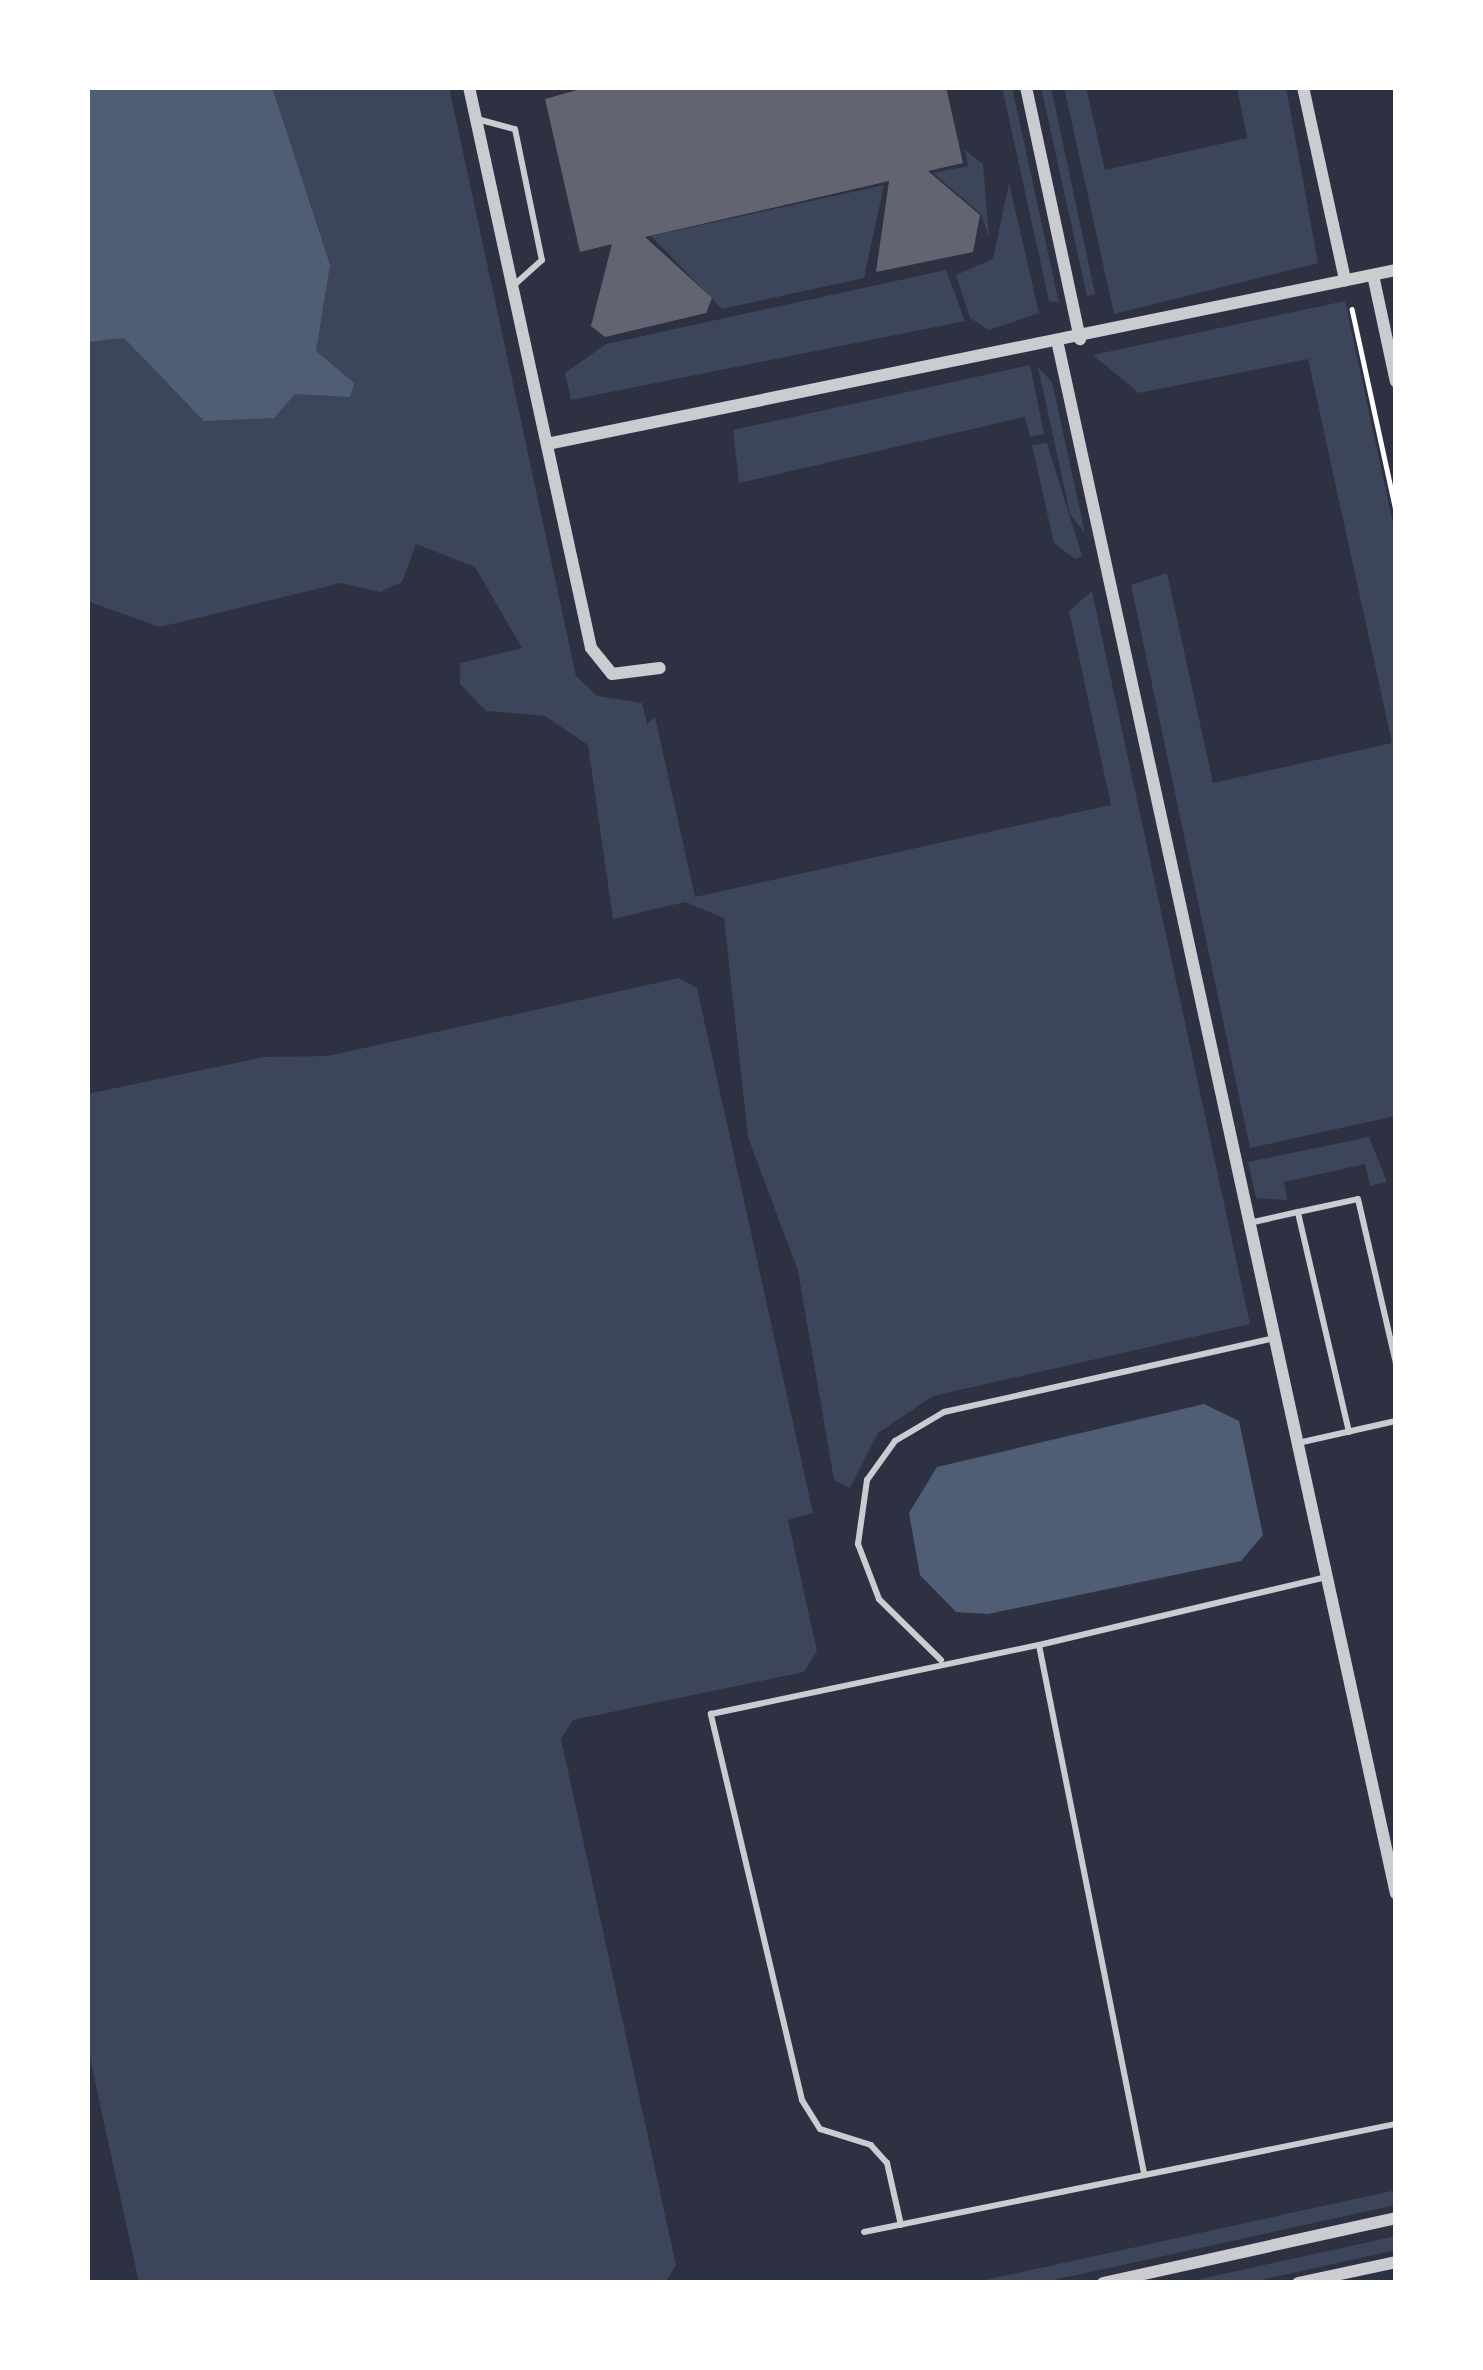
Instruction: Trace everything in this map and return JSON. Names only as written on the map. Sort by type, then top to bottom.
[{"type":"street","points":[[469,87],[591,648],[612,674],[659,668]]},
{"type":"street","points":[[1026,87],[1080,339]]},
{"type":"street","points":[[1304,87],[1345,280]]},
{"type":"street","points":[[547,444],[1058,345],[1396,270]]},
{"type":"street","points":[[1373,274],[1396,382]]},
{"type":"street","points":[[1058,345],[1396,1894]]},
{"type":"street","points":[[1103,2283],[1396,2218]]},
{"type":"street","points":[[1298,2283],[1396,2262]]},
{"type":"lane","points":[[476,119],[515,129],[542,260],[513,287]]},
{"type":"lane","points":[[1249,1223],[1358,1199],[1396,1364]]},
{"type":"lane","points":[[1298,1212],[1349,1432]]},
{"type":"lane","points":[[941,1660],[879,1599],[859,1544],[867,1480],[895,1441],[944,1412],[1274,1338]]},
{"type":"lane","points":[[1298,1443],[1396,1421]]},
{"type":"lane","points":[[901,2225],[887,2163],[871,2145],[820,2129],[802,2100],[711,1714],[941,1660],[1039,1645],[1327,1576]]},
{"type":"lane","points":[[1039,1645],[1144,2173]]},
{"type":"lane","points":[[864,2232],[1396,2124]]},
{"type":"path","points":[[1352,309],[1396,510]]},
{"type":"shaded area","points":[[87,87],[449,87],[576,676],[597,696],[642,703],[647,724],[655,717],[695,897],[1111,805],[1069,611],[1092,591],[1250,1324],[933,1396],[878,1433],[850,1488],[834,1480],[798,1271],[748,1137],[724,918],[685,902],[613,919],[588,745],[545,716],[486,711],[460,684],[460,663],[522,648],[475,567],[416,544],[402,582],[380,592],[341,583],[160,627],[87,601]]},
{"type":"shaded area","points":[[87,87],[272,87],[330,265],[316,351],[354,383],[350,397],[295,394],[274,418],[204,421],[124,338],[87,342]]},
{"type":"shaded area","points":[[1002,87],[1012,87],[1059,303],[1049,301]]},
{"type":"shaded area","points":[[1041,87],[1051,87],[1095,294],[1087,296]]},
{"type":"shaded area","points":[[1064,87],[1086,87],[1105,170],[1247,138],[1237,87],[1286,87],[1318,263],[1114,314]]},
{"type":"shaded area","points":[[965,150],[983,164],[989,237],[981,214],[933,173],[968,166]]},
{"type":"shaded area","points":[[1009,183],[1039,313],[989,330],[970,318],[956,275],[993,259]]},
{"type":"shaded area","points":[[884,185],[864,278],[722,309],[651,236]]},
{"type":"shaded area","points":[[946,270],[965,321],[571,400],[565,373],[606,344]]},
{"type":"shaded area","points":[[1345,301],[1396,537],[1396,1116],[1250,1148],[1131,585],[1167,573],[1213,783],[1392,743],[1308,359],[1139,393],[1093,355]]},
{"type":"shaded area","points":[[1030,365],[1044,434],[1030,437],[1025,417],[739,483],[733,430]]},
{"type":"shaded area","points":[[1038,367],[1052,382],[1085,533],[1070,514]]},
{"type":"shaded area","points":[[1047,443],[1082,556],[1075,559],[1054,543],[1032,445]]},
{"type":"shaded area","points":[[679,978],[697,988],[813,1513],[788,1520],[817,1651],[804,1672],[573,1720],[561,1739],[676,2265],[665,2283],[139,2283],[87,2045],[87,1094],[264,1057],[328,1056]]},
{"type":"shaded area","points":[[1369,1137],[1387,1182],[1370,1186],[1365,1164],[1284,1182],[1287,1200],[1256,1198],[1248,1162]]},
{"type":"shaded area","points":[[1204,1404],[1239,1421],[1263,1535],[1241,1561],[988,1614],[956,1612],[920,1575],[909,1513],[937,1467]]},
{"type":"shaded area","points":[[1396,2190],[1396,2205],[1040,2283],[971,2283]]},
{"type":"shaded area","points":[[1396,2236],[1396,2250],[1247,2283],[1182,2283]]},
{"type":"building","points":[[588,87],[946,87],[963,163],[928,171],[980,215],[973,252],[876,272],[889,181],[645,237],[712,298],[706,313],[605,337],[591,326],[612,244],[580,252],[545,99]]}]
